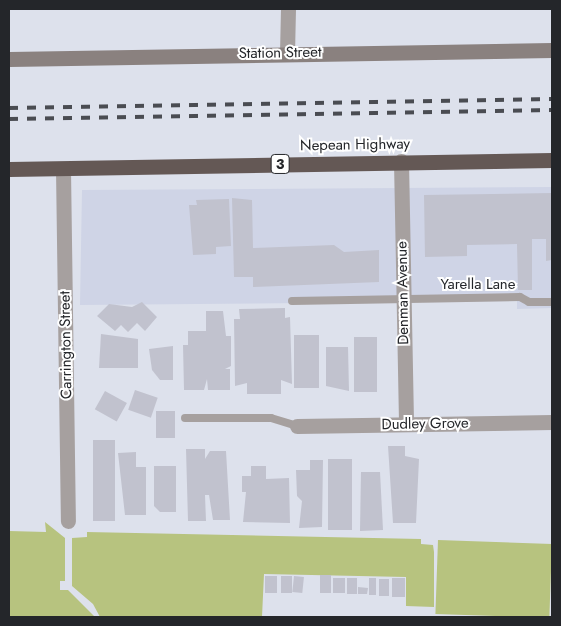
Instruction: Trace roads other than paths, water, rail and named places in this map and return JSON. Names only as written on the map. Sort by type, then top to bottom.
[{"type":"highway","name":"Nepean Highway","points":[[9,169],[401,161],[552,160]]},
{"type":"street","points":[[287,53],[288,9]]},
{"type":"street","name":"Station Street","points":[[9,59],[552,50]]},
{"type":"street","name":"Denman Avenue","points":[[401,161],[406,424]]},
{"type":"street","name":"Carrington Street","points":[[63,169],[68,521]]},
{"type":"street","name":"Dudley Grove","points":[[297,426],[552,422]]},
{"type":"lane","name":"Yarella Lane","points":[[292,301],[520,297],[529,302],[552,302]]},
{"type":"lane","points":[[185,418],[271,418],[297,426]]},
{"type":"railway","points":[[9,108],[552,99]]},
{"type":"railway","points":[[9,119],[552,110]]}]
